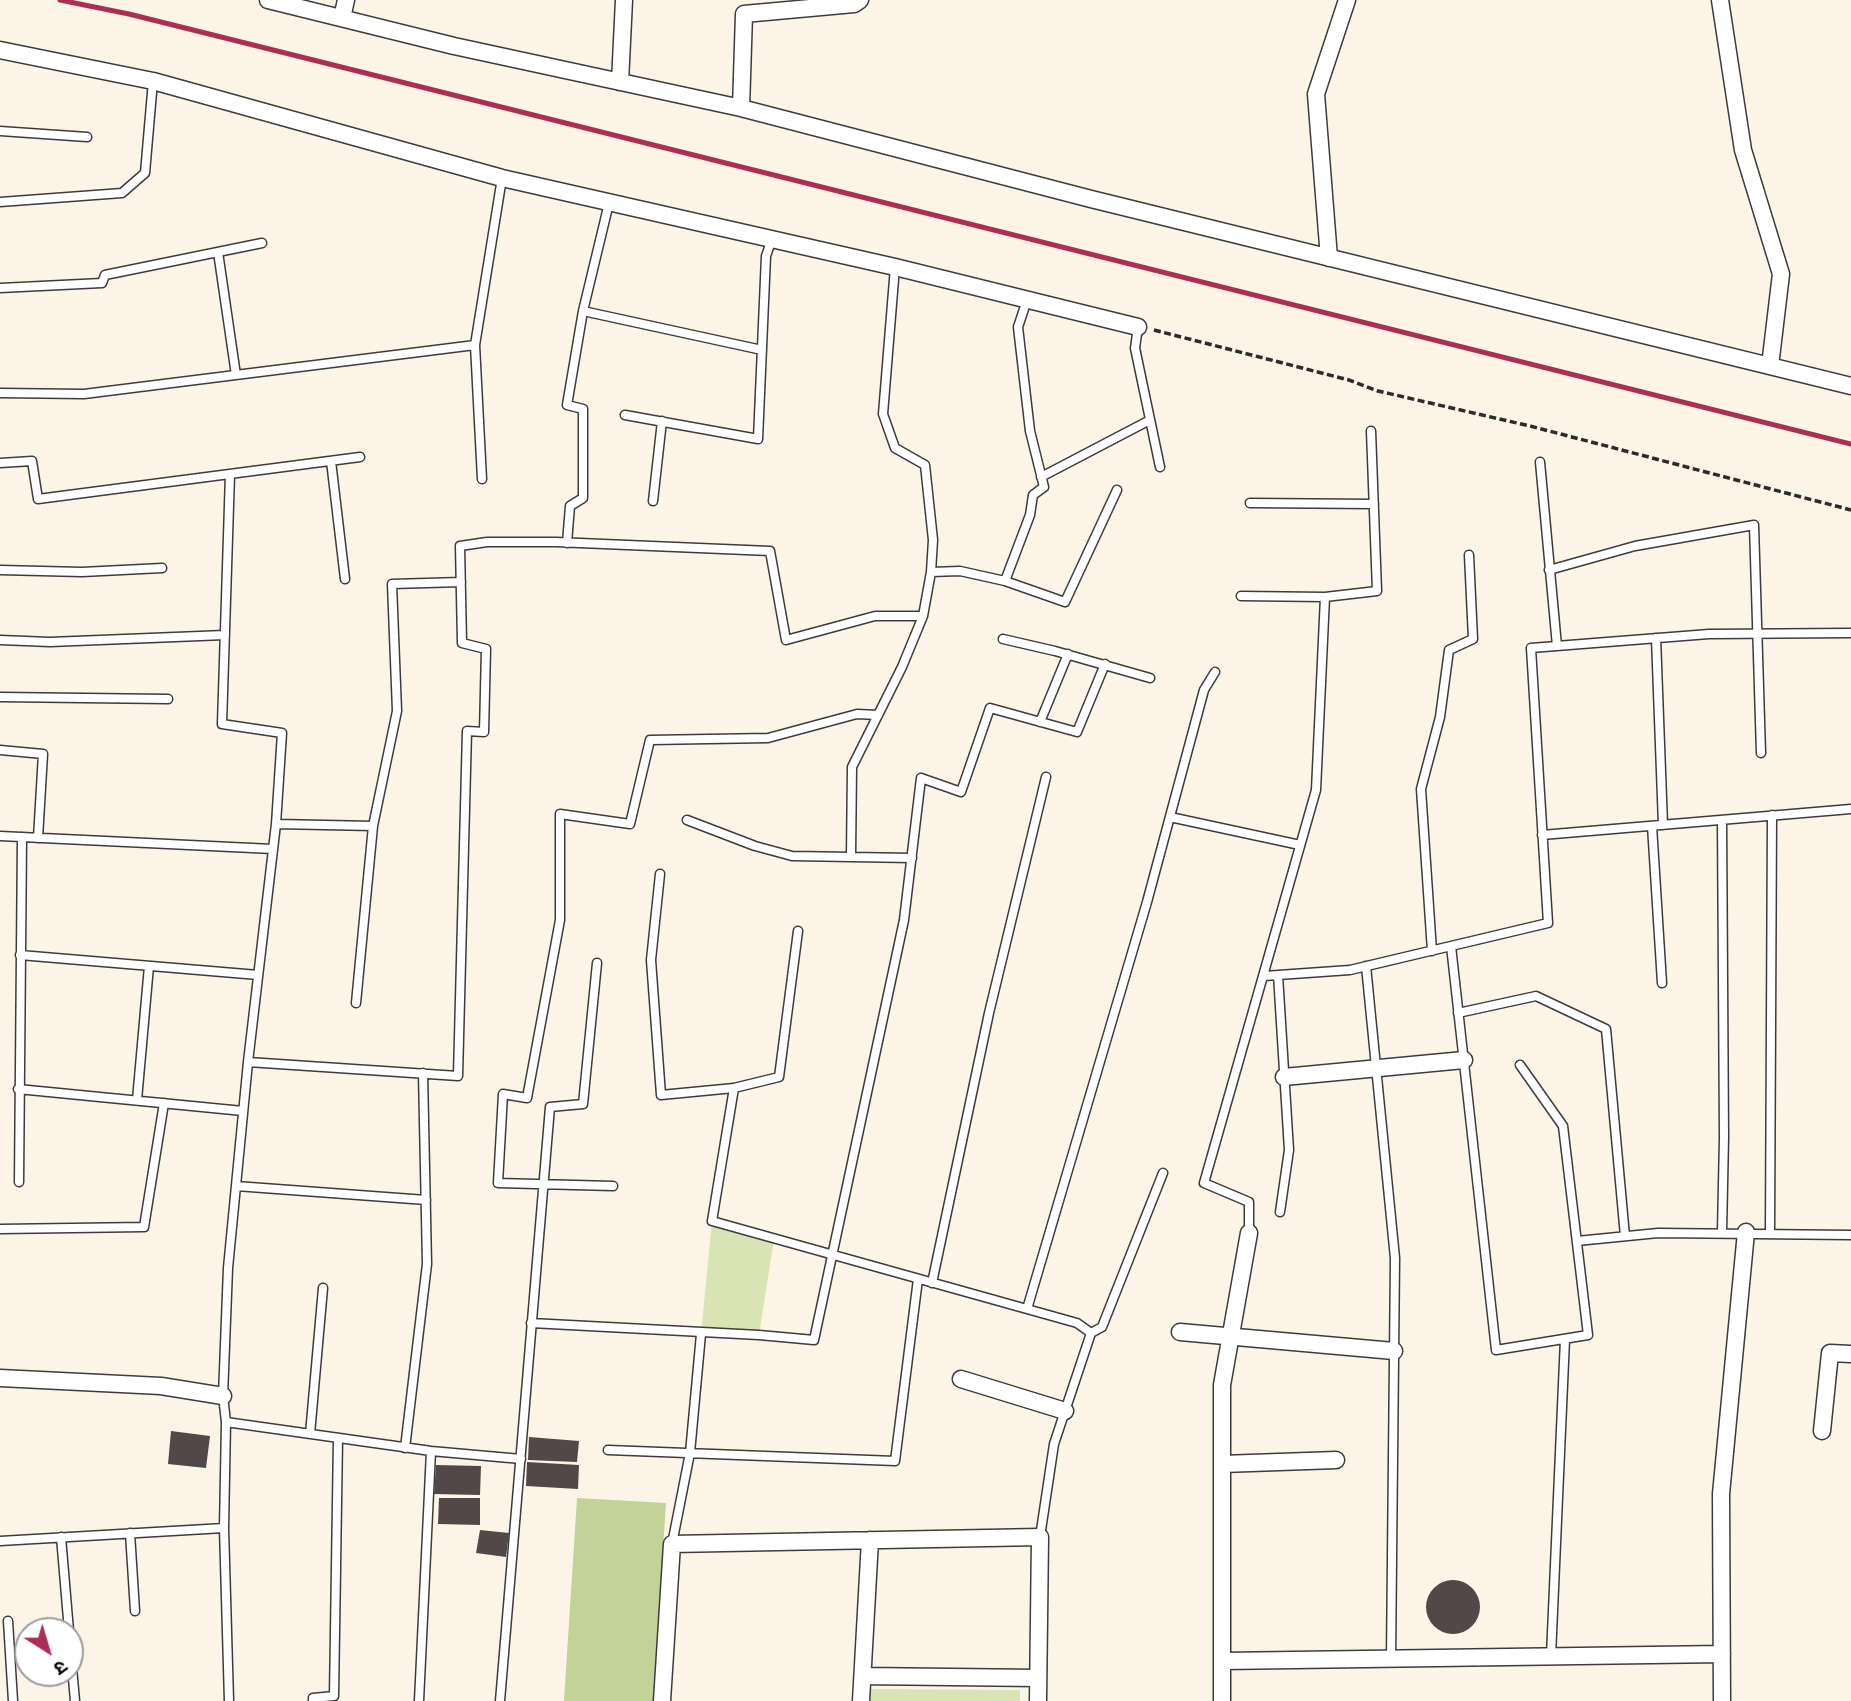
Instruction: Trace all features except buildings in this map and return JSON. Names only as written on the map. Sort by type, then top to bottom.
[{"type":"street","points":[[268,0],[741,108],[1091,199],[1851,386]]},
{"type":"street","points":[[342,18],[346,0]]},
{"type":"street","points":[[620,82],[624,0]]},
{"type":"street","points":[[741,108],[743,7],[854,4],[860,0]]},
{"type":"street","points":[[1329,258],[1316,94],[1347,0]]},
{"type":"street","points":[[1720,0],[1743,150],[1781,274],[1770,366]]},
{"type":"street","points":[[0,50],[153,81],[502,178],[894,267],[1138,327]]},
{"type":"street","points":[[1284,1077],[1464,1060]]},
{"type":"street","points":[[1722,1701],[1721,1494],[1746,1232]]},
{"type":"street","points":[[1222,1701],[1222,1385],[1249,1233]]},
{"type":"street","points":[[1180,1332],[1394,1351]]},
{"type":"street","points":[[1822,1431],[1830,1353],[1851,1354]]},
{"type":"street","points":[[0,1378],[161,1387],[223,1396]]},
{"type":"street","points":[[961,1379],[1065,1411]]},
{"type":"street","points":[[1222,1464],[1336,1460]]},
{"type":"street","points":[[662,1701],[672,1544],[1040,1536],[1038,1701]]},
{"type":"street","points":[[861,1701],[870,1540]]},
{"type":"street","points":[[1222,1661],[1722,1654]]},
{"type":"street","points":[[863,1676],[1038,1678]]},
{"type":"lane","points":[[0,202],[122,193],[145,173],[153,81]]},
{"type":"lane","points":[[0,131],[87,137]]},
{"type":"lane","points":[[482,479],[474,345],[502,178]]},
{"type":"lane","points":[[567,543],[570,506],[583,498],[583,409],[567,405],[583,311],[608,203]]},
{"type":"lane","points":[[625,415],[758,439],[766,256],[772,239]]},
{"type":"lane","points":[[0,288],[102,283],[104,275],[262,243]]},
{"type":"lane","points":[[219,251],[236,375]]},
{"type":"lane","points":[[851,856],[852,767],[902,667],[923,615],[931,572],[933,540],[925,466],[895,448],[883,414],[894,267]]},
{"type":"lane","points":[[1005,581],[1030,515],[1033,495],[1044,486],[1030,431],[1018,327],[1027,299]]},
{"type":"lane","points":[[583,311],[762,350]]},
{"type":"lane","points":[[1138,327],[1135,348],[1160,467]]},
{"type":"lane","points":[[0,393],[84,394],[474,345]]},
{"type":"lane","points":[[1041,477],[1150,420]]},
{"type":"lane","points":[[653,501],[662,422]]},
{"type":"lane","points":[[1241,596],[1325,597],[1377,591],[1371,431]]},
{"type":"lane","points":[[0,463],[32,461],[38,499],[360,457]]},
{"type":"lane","points":[[331,460],[345,579]]},
{"type":"lane","points":[[1540,462],[1557,646]]},
{"type":"lane","points":[[229,1701],[224,1528],[226,1422],[223,1396],[228,1268],[248,1062],[276,824],[282,733],[222,724],[230,474]]},
{"type":"lane","points":[[931,572],[960,570],[1005,581],[1065,601],[1117,490]]},
{"type":"lane","points":[[1250,503],[1374,504]]},
{"type":"lane","points":[[1549,570],[1635,546],[1754,524],[1761,753]]},
{"type":"lane","points":[[248,1062],[458,1076],[467,731],[484,732],[486,649],[462,643],[460,546],[487,542],[567,543],[770,551],[786,640],[875,616],[923,615]]},
{"type":"lane","points":[[1432,950],[1421,789],[1440,718],[1449,650],[1473,639],[1469,555]]},
{"type":"lane","points":[[0,570],[82,572],[162,568]]},
{"type":"lane","points":[[356,1003],[373,826],[397,711],[392,584],[461,582]]},
{"type":"lane","points":[[1249,1233],[1249,1202],[1204,1183],[1316,790],[1325,597]]},
{"type":"lane","points":[[1264,976],[1350,970],[1548,923],[1531,648],[1709,634],[1851,633]]},
{"type":"lane","points":[[0,640],[50,642],[225,635]]},
{"type":"lane","points":[[1003,639],[1068,654],[1150,678]]},
{"type":"lane","points":[[1656,639],[1663,825]]},
{"type":"lane","points":[[1040,722],[1068,654]]},
{"type":"lane","points":[[531,1323],[814,1340],[904,920],[921,778],[961,792],[990,708],[1077,732],[1105,664]]},
{"type":"lane","points":[[1027,1309],[1170,817],[1204,690],[1215,672]]},
{"type":"lane","points":[[0,697],[168,699]]},
{"type":"lane","points":[[613,1186],[498,1182],[503,1094],[527,1098],[560,920],[561,814],[630,824],[650,740],[768,738],[857,714],[878,715]]},
{"type":"lane","points":[[0,750],[43,754],[38,838]]},
{"type":"lane","points":[[932,1283],[989,1013],[1046,777]]},
{"type":"lane","points":[[1542,835],[1851,809]]},
{"type":"lane","points":[[1770,1233],[1772,815]]},
{"type":"lane","points":[[1170,817],[1300,845]]},
{"type":"lane","points":[[687,820],[755,846],[792,856],[912,858]]},
{"type":"lane","points":[[1722,820],[1722,1232]]},
{"type":"lane","points":[[276,824],[373,826]]},
{"type":"lane","points":[[1651,826],[1662,983]]},
{"type":"lane","points":[[0,836],[273,849]]},
{"type":"lane","points":[[19,1182],[22,837]]},
{"type":"lane","points":[[660,874],[650,960],[661,1095],[734,1088],[779,1077],[798,931]]},
{"type":"lane","points":[[1451,946],[1496,1350],[1588,1335],[1563,1126],[1520,1065]]},
{"type":"lane","points":[[20,955],[258,975]]},
{"type":"lane","points":[[500,1701],[550,1107],[583,1104],[597,963]]},
{"type":"lane","points":[[137,1100],[149,966]]},
{"type":"lane","points":[[1366,966],[1395,1258],[1391,1658]]},
{"type":"lane","points":[[1278,975],[1289,1150],[1280,1212]]},
{"type":"lane","points":[[1458,1013],[1536,996],[1605,1029],[1625,1236]]},
{"type":"lane","points":[[405,1448],[427,1264],[423,1073]]},
{"type":"lane","points":[[734,1088],[712,1221],[1077,1323],[1091,1333]]},
{"type":"lane","points":[[19,1089],[243,1111]]},
{"type":"lane","points":[[0,1229],[145,1227],[164,1103]]},
{"type":"lane","points":[[1040,1536],[1054,1444],[1091,1333],[1102,1327],[1163,1173]]},
{"type":"lane","points":[[236,1185],[426,1200]]},
{"type":"lane","points":[[1577,1241],[1658,1233],[1851,1234]]},
{"type":"lane","points":[[608,1450],[895,1461],[918,1279]]},
{"type":"lane","points":[[310,1434],[323,1289]]},
{"type":"lane","points":[[672,1544],[691,1452],[701,1334]]},
{"type":"lane","points":[[1552,1656],[1565,1339]]},
{"type":"lane","points":[[226,1422],[405,1448],[521,1459]]},
{"type":"lane","points":[[313,1701],[313,1698],[334,1696],[338,1438]]},
{"type":"lane","points":[[419,1701],[430,1451]]},
{"type":"lane","points":[[0,1541],[224,1528]]},
{"type":"lane","points":[[130,1533],[135,1611]]},
{"type":"lane","points":[[61,1537],[68,1617]]},
{"type":"lane","points":[[8,1621],[12,1701]]},
{"type":"path","points":[[1138,327],[1349,380],[1378,391],[1539,428],[1851,510]]},
{"type":"green space","points":[[712,1221],[774,1239],[759,1335],[701,1334]]},
{"type":"green space","points":[[577,1498],[666,1503],[653,1701],[564,1701]]},
{"type":"green space","points":[[868,1689],[1020,1690],[1020,1701],[868,1701]]},
{"type":"railway","points":[[60,0],[129,14],[1851,444]]}]
